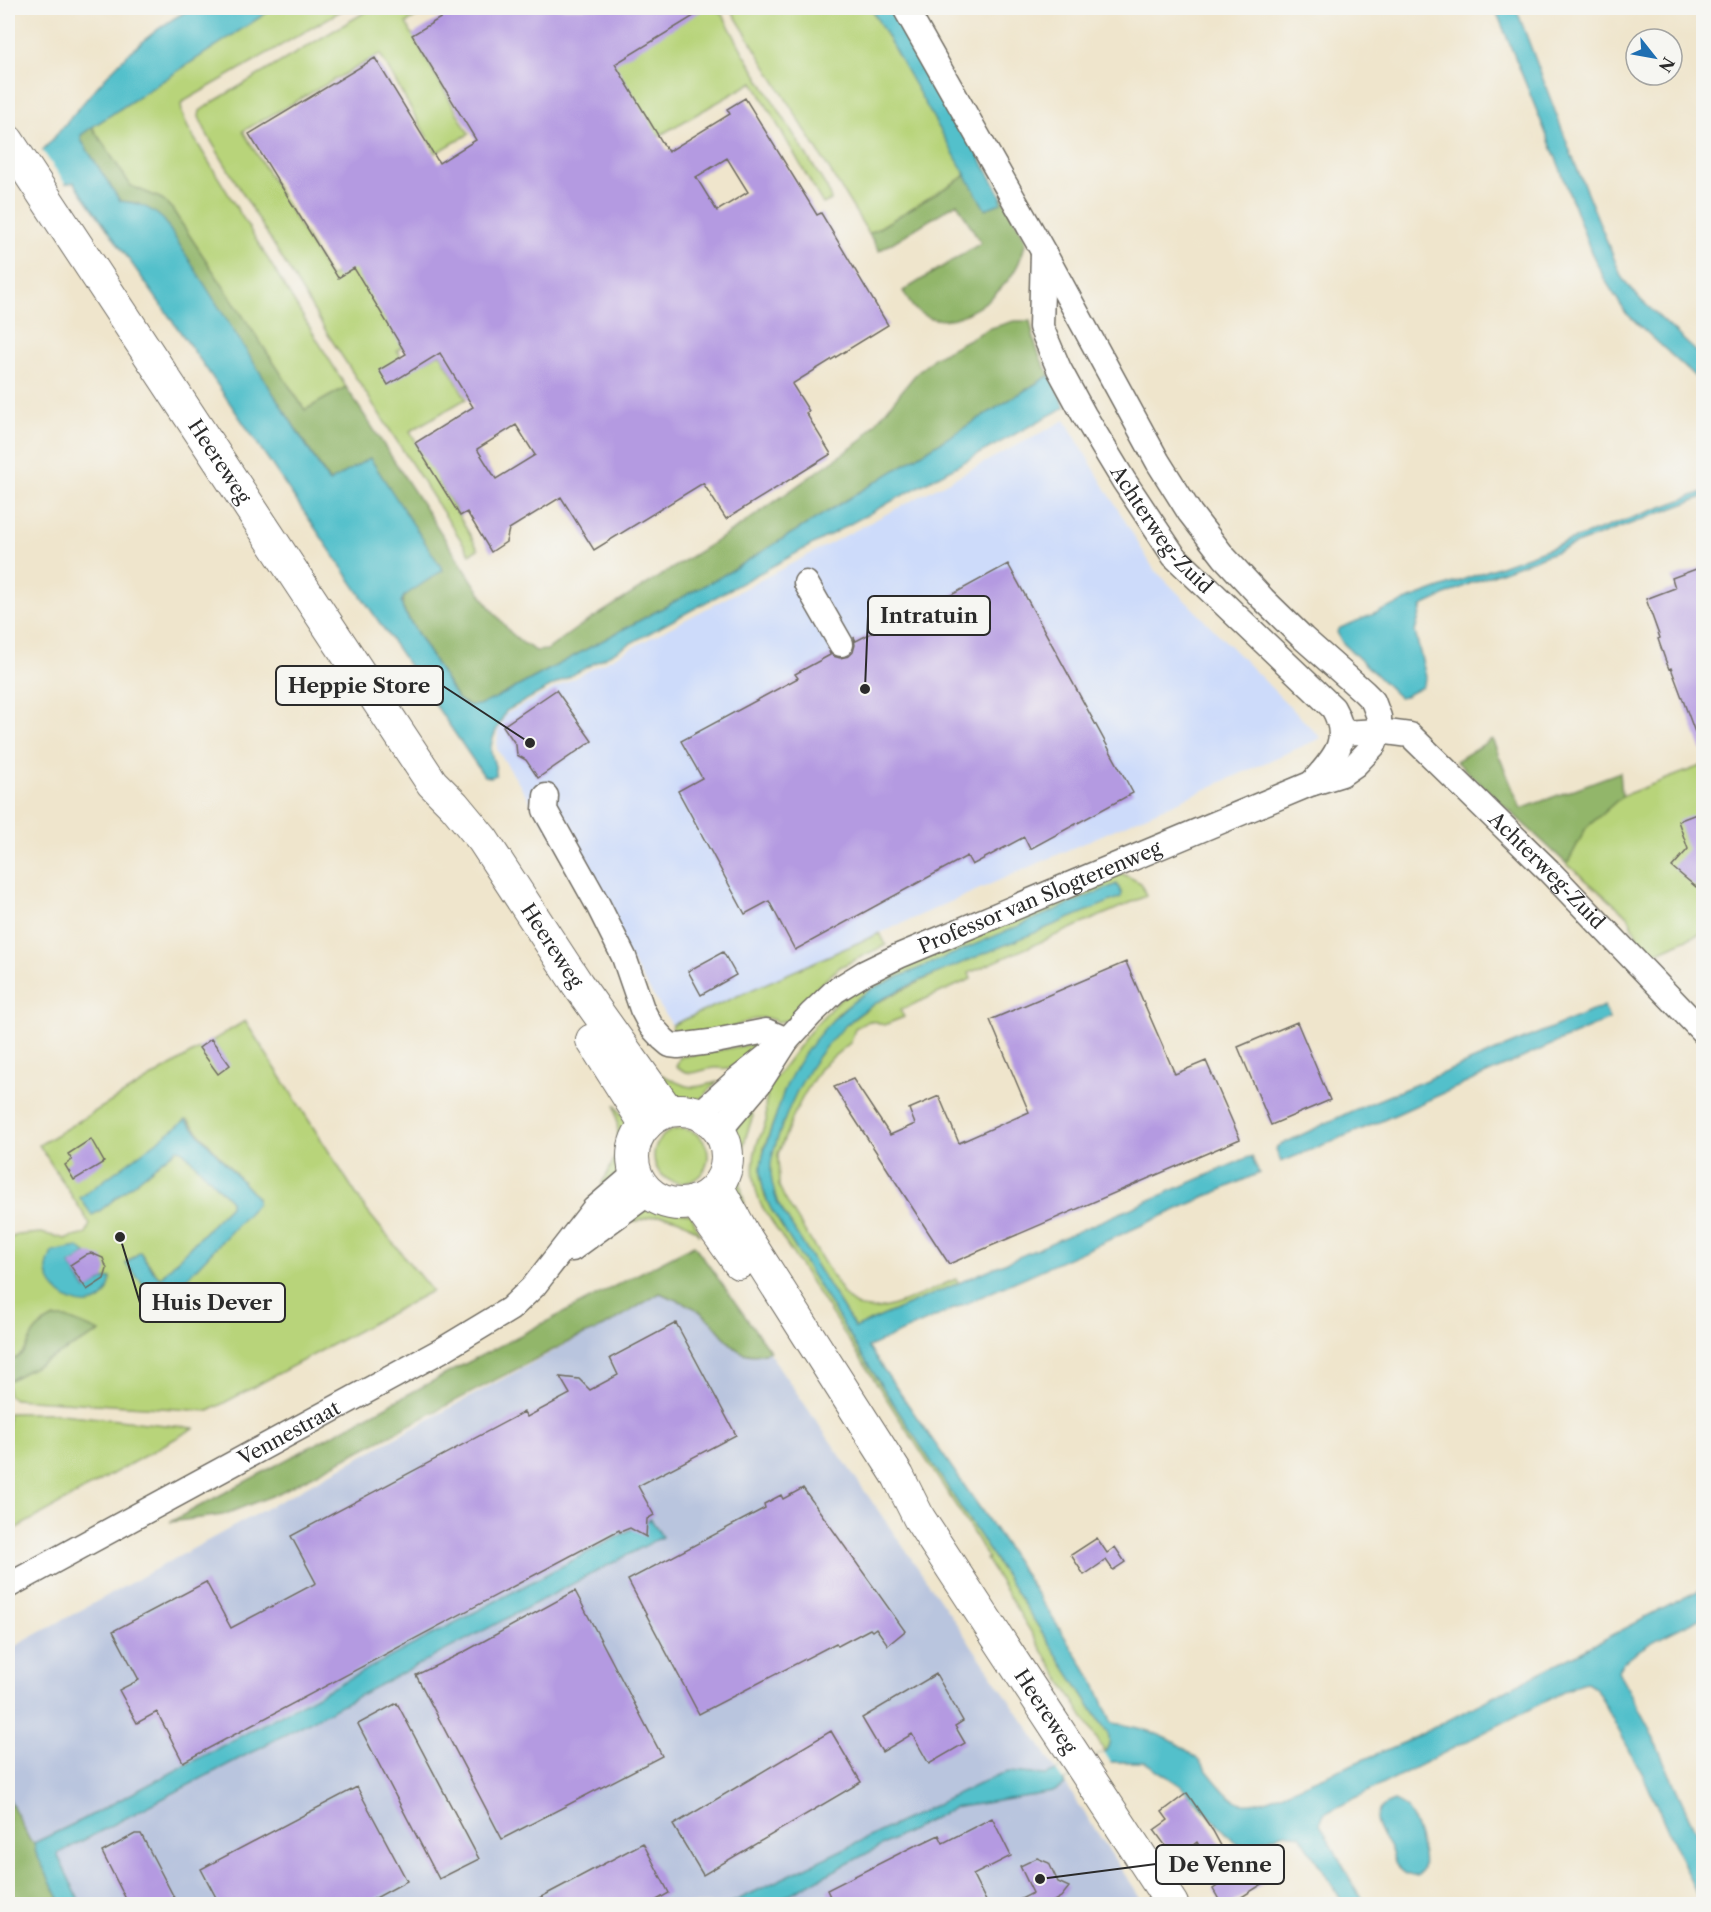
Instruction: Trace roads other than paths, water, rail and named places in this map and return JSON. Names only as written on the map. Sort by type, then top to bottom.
[{"type":"main road","name":"Heereweg","points":[[14,150],[432,783],[445,819],[625,1090],[657,1118]]},
{"type":"main road","points":[[689,1111],[709,1122],[724,1140],[727,1159],[722,1178],[706,1194],[671,1203],[643,1183],[634,1163],[636,1143],[657,1118],[689,1111]]},
{"type":"main road","name":"Heereweg","points":[[706,1194],[742,1267],[886,1482],[919,1518],[1172,1905]]},
{"type":"street","name":"Achterweg-Zuid","points":[[904,8],[1043,251],[1158,462],[1190,513],[1224,557],[1263,598],[1302,638],[1355,683],[1372,701],[1379,717],[1379,731]]},
{"type":"street","name":"Achterweg-Zuid","points":[[1043,251],[1041,327],[1059,369],[1124,481],[1174,556],[1333,708],[1342,733],[1379,731],[1410,735],[1549,871],[1704,1033]]},
{"type":"street","points":[[806,583],[841,644]]},
{"type":"street","name":"Professor van Slogterenweg","points":[[709,1122],[759,1084],[787,1041],[811,1014],[836,991],[873,969],[1310,784],[1342,774],[1355,765],[1374,745],[1379,731]]},
{"type":"street","name":"Professor van Slogterenweg","points":[[1310,784],[1331,762],[1338,749],[1342,733]]},
{"type":"street","points":[[546,796],[545,810],[624,957],[642,1009],[651,1026],[663,1040],[670,1045],[678,1046],[766,1031],[787,1041]]},
{"type":"street","name":"Vennestraat","points":[[8,1586],[510,1309],[534,1286],[594,1209],[643,1183]]},
{"type":"water","points":[[192,8],[274,8],[92,127],[81,135],[81,140],[120,201],[144,206],[164,220],[329,482],[370,458],[443,570],[404,596],[401,602],[403,610],[456,697],[468,705],[479,705],[504,694],[729,572],[1050,375],[1065,407],[506,711],[491,746],[496,775],[484,776],[208,371],[74,182],[28,191],[8,204],[8,185],[48,145],[100,83],[150,35]]},
{"type":"water","points":[[871,8],[894,8],[1001,195],[1001,203],[985,209]]},
{"type":"water","points":[[1495,8],[1516,8],[1572,156],[1622,278],[1641,300],[1703,358],[1703,384],[1626,313],[1605,280],[1591,252],[1560,168]]},
{"type":"water","points":[[1703,492],[1703,497],[1471,583],[1422,606],[1415,632],[1426,677],[1422,687],[1405,696],[1399,697],[1342,642],[1337,632],[1340,628],[1410,599]]},
{"type":"water","points":[[1117,884],[1122,894],[1121,897],[904,988],[873,1005],[845,1026],[825,1047],[809,1070],[795,1095],[779,1133],[771,1162],[772,1181],[778,1204],[855,1328],[1252,1157],[1259,1173],[868,1347],[1000,1537],[1094,1682],[1112,1723],[1146,1730],[1178,1744],[1196,1758],[1228,1795],[1242,1803],[1269,1799],[1408,1741],[1703,1588],[1703,1617],[1643,1648],[1623,1663],[1618,1671],[1647,1724],[1703,1848],[1703,1904],[1701,1904],[1643,1775],[1595,1687],[1587,1682],[1324,1814],[1320,1824],[1364,1904],[1344,1904],[1300,1835],[1285,1833],[1252,1844],[1238,1845],[1180,1785],[1145,1762],[1110,1762],[1063,1781],[1065,1785],[1053,1792],[953,1808],[771,1904],[729,1904],[998,1775],[1009,1772],[1046,1775],[1105,1752],[1109,1745],[1107,1732],[863,1357],[771,1209],[762,1185],[761,1164],[788,1082],[814,1041],[847,1007],[873,988]]},
{"type":"water","points":[[1604,1006],[1609,1019],[1379,1122],[1281,1162],[1276,1149],[1278,1146],[1352,1111]]},
{"type":"water","points":[[186,1120],[257,1198],[257,1204],[163,1303],[158,1301],[126,1264],[140,1252],[160,1278],[230,1206],[230,1200],[182,1150],[177,1149],[98,1212],[92,1215],[80,1198]]},
{"type":"water","points":[[78,1247],[87,1254],[70,1265],[86,1290],[104,1279],[111,1278],[107,1292],[100,1300],[91,1304],[82,1304],[63,1296],[49,1280],[47,1271],[52,1252]]},
{"type":"water","points":[[651,1519],[662,1537],[57,1854],[81,1904],[62,1904],[36,1853],[34,1843],[82,1820]]},
{"type":"water","points":[[1394,1801],[1406,1808],[1419,1838],[1423,1865],[1417,1876],[1406,1874],[1396,1863],[1376,1822],[1379,1810]]},
{"type":"place","name":"Intratuin","points":[[865,689]]},
{"type":"place","name":"Heppie Store","points":[[530,743]]},
{"type":"place","name":"Huis Dever","points":[[120,1237]]},
{"type":"place","name":"De Venne","points":[[1040,1879]]}]
